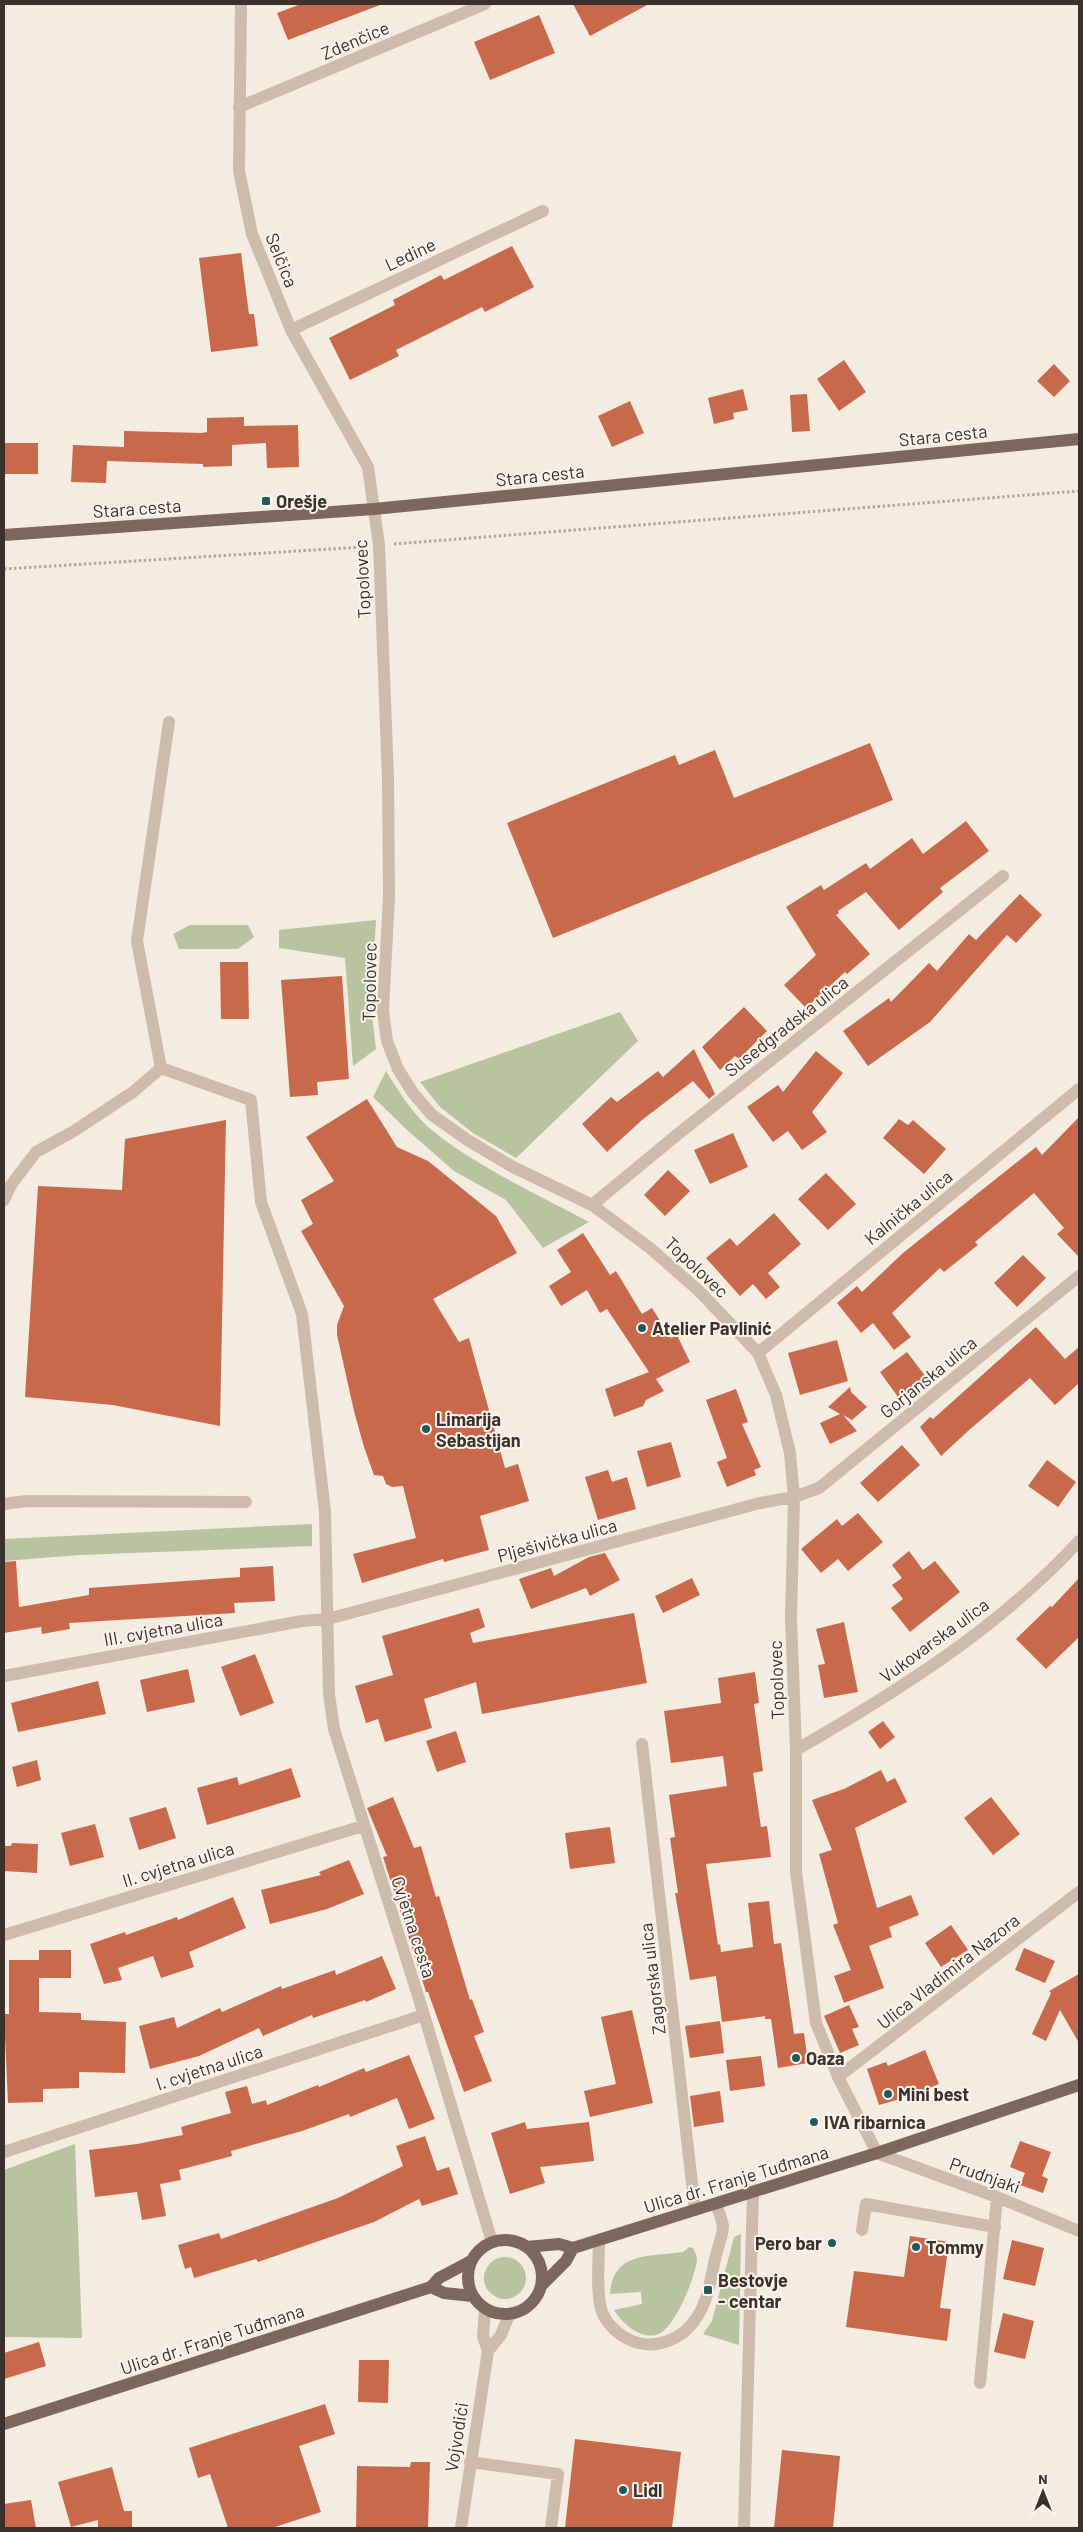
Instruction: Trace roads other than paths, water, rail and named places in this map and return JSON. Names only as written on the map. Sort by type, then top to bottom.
[{"type":"main road","name":"Stara cesta","points":[[4,536],[374,508],[1079,439]]},
{"type":"main road","name":"Ulica dr. Franje Tuđmana","points":[[527,2247],[559,2244],[573,2248],[877,2153],[1079,2085]]},
{"type":"main road","points":[[541,2286],[540,2264],[527,2247],[516,2241],[492,2242],[476,2253],[471,2261],[468,2284],[472,2296],[485,2309],[496,2314],[509,2315],[530,2306],[541,2286],[566,2261],[573,2248]]},
{"type":"main road","name":"Ulica dr. Franje Tuđmana","points":[[4,2424],[431,2287],[438,2278],[471,2261]]},
{"type":"main road","points":[[431,2287],[444,2293],[472,2296]]},
{"type":"street","name":"Selčica","points":[[241,4],[239,171],[252,234],[292,330],[368,467],[374,508]]},
{"type":"street","name":"Zdenčice","points":[[239,107],[485,4]]},
{"type":"street","name":"Ledine","points":[[292,330],[543,211]]},
{"type":"street","name":"Topolovec","points":[[374,508],[379,545],[388,778],[389,896],[384,1011],[387,1041],[398,1070],[413,1093],[432,1115],[469,1141],[513,1167],[592,1205],[650,1248],[699,1291],[758,1353],[776,1395],[790,1452],[794,1496],[792,1618],[798,1881],[816,2023],[838,2077],[877,2153]]},
{"type":"street","points":[[4,1200],[11,1185],[36,1152],[74,1131],[133,1092],[161,1068],[137,941],[169,722]]},
{"type":"street","name":"Susedgradska ulica","points":[[592,1205],[678,1134],[1004,876]]},
{"type":"street","name":"Cvjetna cesta","points":[[161,1068],[252,1100],[260,1202],[302,1314],[326,1512],[329,1694],[334,1729],[424,2016],[492,2242]]},
{"type":"street","name":"Kalnička ulica","points":[[758,1353],[1079,1089]]},
{"type":"street","name":"Gorjanska ulica","points":[[794,1496],[819,1488],[1079,1276]]},
{"type":"street","name":"Plješivička ulica","points":[[328,1620],[760,1503],[794,1496]]},
{"type":"street","points":[[4,1504],[26,1501],[246,1502]]},
{"type":"street","name":"Vukovarska ulica","points":[[796,1750],[880,1701],[978,1633],[1079,1541]]},
{"type":"street","name":"III. cvjetna ulica","points":[[4,1676],[283,1625],[328,1620]]},
{"type":"street","name":"Zagorska ulica","points":[[642,1744],[695,2210]]},
{"type":"street","name":"II. cvjetna ulica","points":[[4,1935],[363,1826]]},
{"type":"street","name":"Ulica Vladimira Nazora","points":[[838,2077],[1079,1892]]},
{"type":"street","name":"I. cvjetna ulica","points":[[4,2152],[424,2016]]},
{"type":"street","name":"Prudnjaki","points":[[877,2153],[997,2197],[1079,2231]]},
{"type":"street","points":[[744,2528],[753,2192]]},
{"type":"street","points":[[980,2383],[997,2197]]},
{"type":"street","points":[[599,2240],[601,2302],[608,2322],[618,2334],[634,2342],[650,2345],[666,2343],[682,2334],[698,2317],[708,2290],[723,2226],[716,2204]]},
{"type":"street","points":[[862,2230],[866,2204],[995,2227]]},
{"type":"street","name":"Vojvodići","points":[[461,2528],[488,2351],[483,2336],[485,2309]]},
{"type":"street","name":"Vojvodići","points":[[488,2351],[501,2335],[509,2315]]},
{"type":"street","points":[[470,2462],[558,2474],[551,2528]]},
{"type":"place","name":"Orešje","points":[[266,501]]},
{"type":"place","name":"Atelier Pavlinić","points":[[642,1328]]},
{"type":"place","name":"Limarija Sebastijan","points":[[426,1429]]},
{"type":"place","name":"Oaza","points":[[796,2058]]},
{"type":"place","name":"Mini best","points":[[888,2094]]},
{"type":"place","name":"IVA ribarnica","points":[[814,2122]]},
{"type":"place","name":"Pero bar","points":[[832,2243]]},
{"type":"place","name":"Tommy","points":[[916,2247]]},
{"type":"place","name":"Bestovje - centar","points":[[708,2290]]},
{"type":"place","name":"Lidl","points":[[623,2490]]}]
